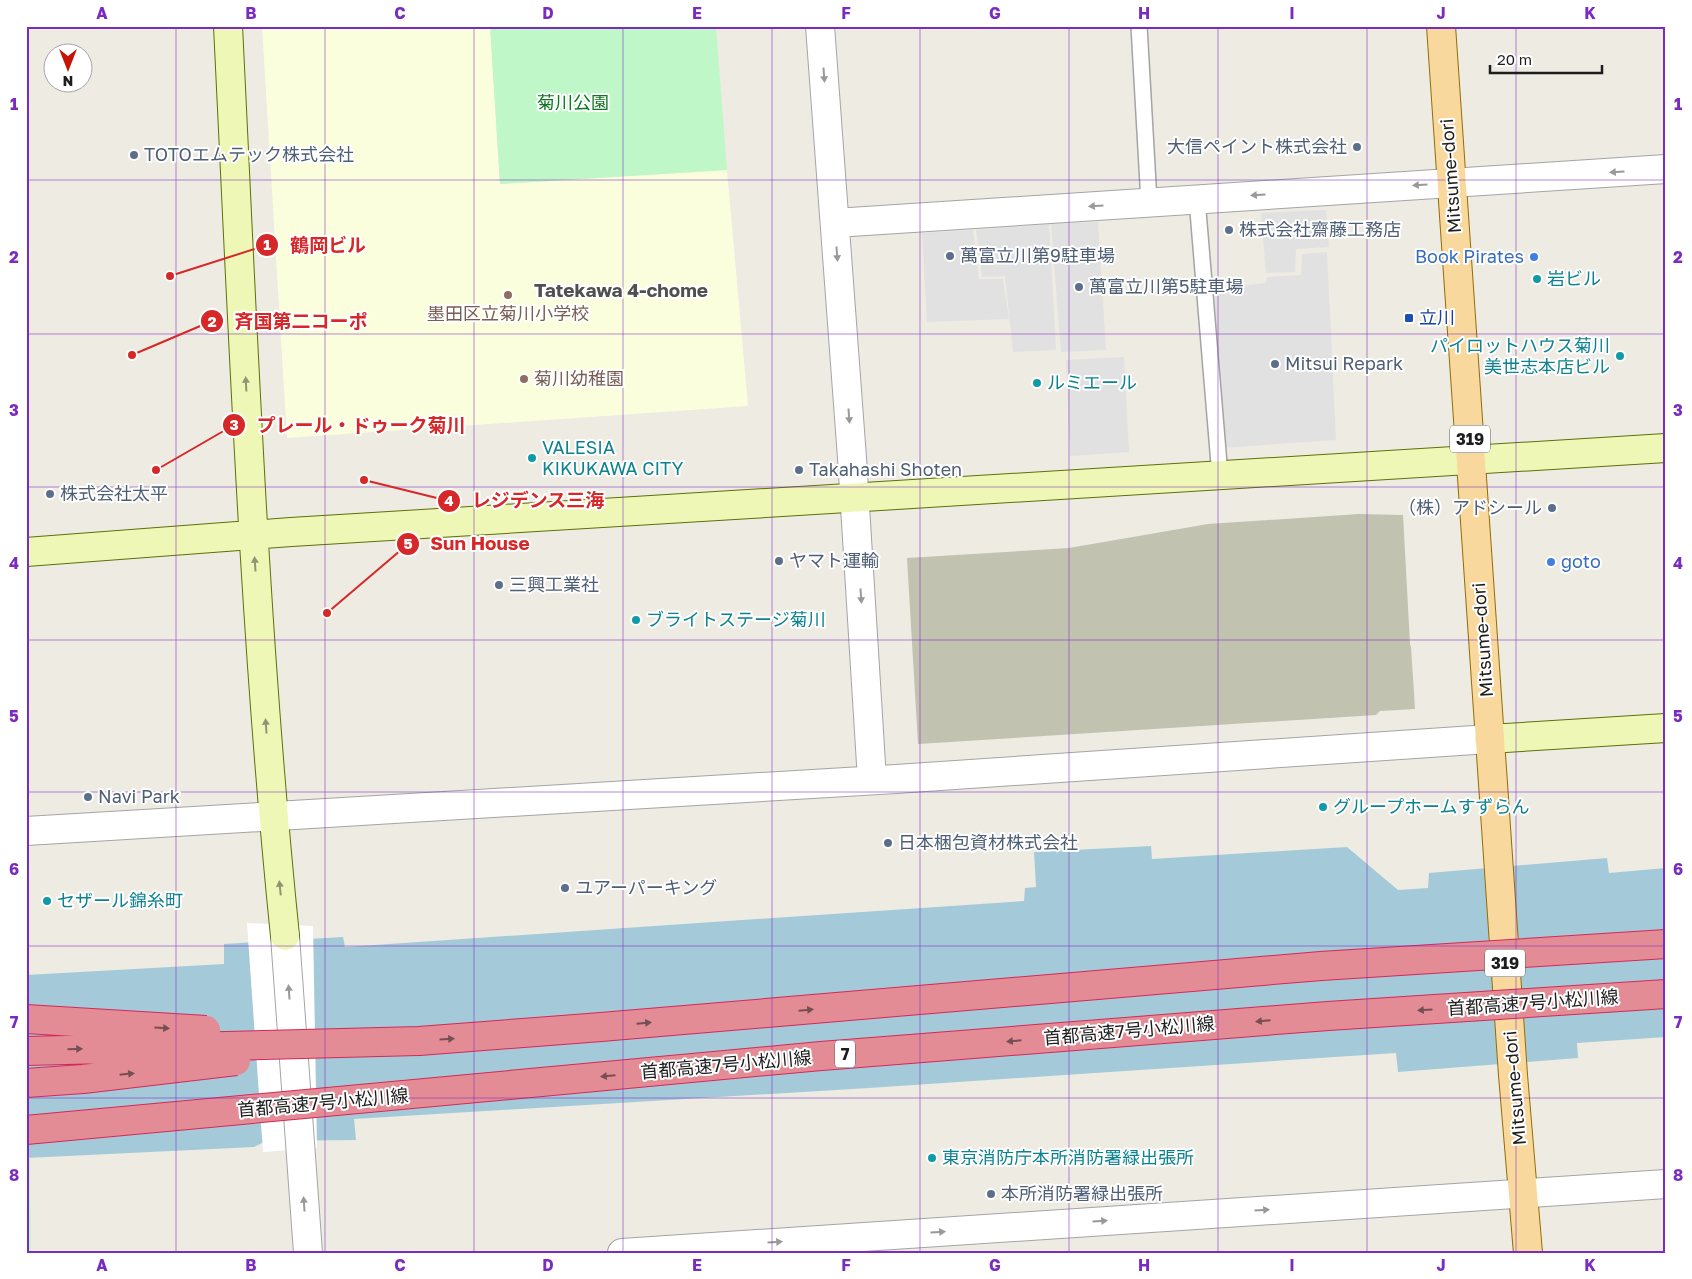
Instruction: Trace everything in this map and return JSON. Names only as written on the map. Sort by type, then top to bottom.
[{"type":"highway","points":[[26,1083],[93,1078],[419,1041],[1311,967],[1666,944]]},
{"type":"highway","name":"首都高速7号小松川線","points":[[26,1130],[830,1055],[1328,1016],[1666,994]]},
{"type":"highway","points":[[26,1019],[88,1024],[419,1041]]},
{"type":"highway","points":[[26,1051],[419,1041]]},
{"type":"main road","name":"Mitsume-dori","points":[[1441,26],[1489,739],[1528,1253]]},
{"type":"street","points":[[228,26],[253,534],[273,816],[285,936],[308,1253]]},
{"type":"street","points":[[820,26],[872,780]]},
{"type":"street","points":[[835,223],[1666,169]]},
{"type":"street","points":[[26,552],[253,534],[1666,448]]},
{"type":"street","points":[[26,831],[872,780],[1666,728]]},
{"type":"street","points":[[622,1253],[899,1244],[1524,1193],[1666,1184]]},
{"type":"lane","points":[[1139,26],[1148,202]]},
{"type":"lane","points":[[1197,199],[1220,476]]},
{"type":"shaded area","name":"墨田区立菊川小学校","points":[[262,26],[490,26],[500,184],[727,170],[748,406],[287,438]]},
{"type":"shaded area","points":[[1326,210],[1329,247],[1296,249],[1295,272],[1266,273],[1261,213]]},
{"type":"shaded area","name":"萬富立川第5駐車場","points":[[1098,222],[1106,350],[1061,352],[1051,224]]},
{"type":"shaded area","points":[[1049,224],[1056,350],[1013,352],[1005,276],[982,277],[976,230]]},
{"type":"shaded area","name":"萬富立川第9駐車場","points":[[973,230],[979,279],[1003,279],[1009,319],[927,322],[922,233]]},
{"type":"shaded area","name":"Mitsui Repark","points":[[1327,252],[1336,440],[1221,448],[1214,289],[1266,283],[1267,277],[1301,275],[1302,254]]},
{"type":"shaded area","points":[[1124,357],[1129,452],[1070,456],[1066,360]]},
{"type":"shaded area","points":[[1359,514],[1403,515],[1415,709],[1380,711],[1376,715],[918,744],[907,558],[1069,548],[1208,524]]},
{"type":"green space","name":"菊川公園","points":[[490,26],[716,26],[727,170],[500,184]]},
{"type":"green space","points":[[30,1157],[31,1253],[26,1253],[26,1158]]},
{"type":"water","points":[[1151,846],[1152,859],[1347,847],[1398,890],[1428,888],[1429,873],[1607,858],[1609,873],[1666,868],[1666,1037],[1577,1043],[1578,1058],[1398,1072],[1396,1053],[869,1088],[354,1119],[356,1140],[266,1141],[254,1147],[26,1158],[26,975],[224,964],[224,944],[343,937],[345,947],[1024,901],[1025,888],[1036,887],[1034,852]]},
{"type":"pier","points":[[247,923],[313,926],[317,1148],[263,1152]]},
{"type":"place","name":"大信ペイント株式会社","points":[[1357,147]]},
{"type":"place","name":"TOTOエムテック株式会社","points":[[134,155]]},
{"type":"place","name":"株式会社齋藤工務店","points":[[1229,230]]},
{"type":"place","name":"萬富立川第9駐車場","points":[[950,256]]},
{"type":"place","name":"Book Pirates","points":[[1534,257]]},
{"type":"place","name":"鶴岡ビル","points":[[170,276]]},
{"type":"place","name":"岩ビル","points":[[1537,279]]},
{"type":"place","name":"萬富立川第5駐車場","points":[[1079,287]]},
{"type":"place","name":"墨田区立菊川小学校","points":[[508,295]]},
{"type":"place","name":"立川","points":[[1409,318]]},
{"type":"place","name":"斉国第二コーポ","points":[[132,355]]},
{"type":"place","name":"パイロットハウス菊川 美世志本店ビル","points":[[1620,356]]},
{"type":"place","name":"Mitsui Repark","points":[[1275,364]]},
{"type":"place","name":"菊川幼稚園","points":[[524,379]]},
{"type":"place","name":"ルミエール","points":[[1037,383]]},
{"type":"place","name":"VALESIA KIKUKAWA CITY","points":[[532,458]]},
{"type":"place","name":"プレール・ドゥーク菊川","points":[[156,470]]},
{"type":"place","name":"Takahashi Shoten","points":[[799,470]]},
{"type":"place","name":"レジデンス三海","points":[[364,480]]},
{"type":"place","name":"株式会社太平","points":[[50,494]]},
{"type":"place","name":"（株）アドシール","points":[[1552,508]]},
{"type":"place","name":"ヤマト運輸","points":[[779,561]]},
{"type":"place","name":"goto","points":[[1551,562]]},
{"type":"place","name":"三興工業社","points":[[499,585]]},
{"type":"place","name":"Sun House","points":[[327,613]]},
{"type":"place","name":"ブライトステージ菊川","points":[[636,620]]},
{"type":"place","name":"Navi Park","points":[[88,797]]},
{"type":"place","name":"グループホームすずらん","points":[[1323,807]]},
{"type":"place","name":"日本梱包資材株式会社","points":[[888,843]]},
{"type":"place","name":"ユアーパーキング","points":[[565,888]]},
{"type":"place","name":"セザール錦糸町","points":[[47,901]]},
{"type":"place","name":"東京消防庁本所消防署緑出張所","points":[[932,1158]]},
{"type":"place","name":"本所消防署緑出張所","points":[[991,1194]]},
{"type":"district","name":"Tatekawa 4-chome","points":[[621,290]]}]
